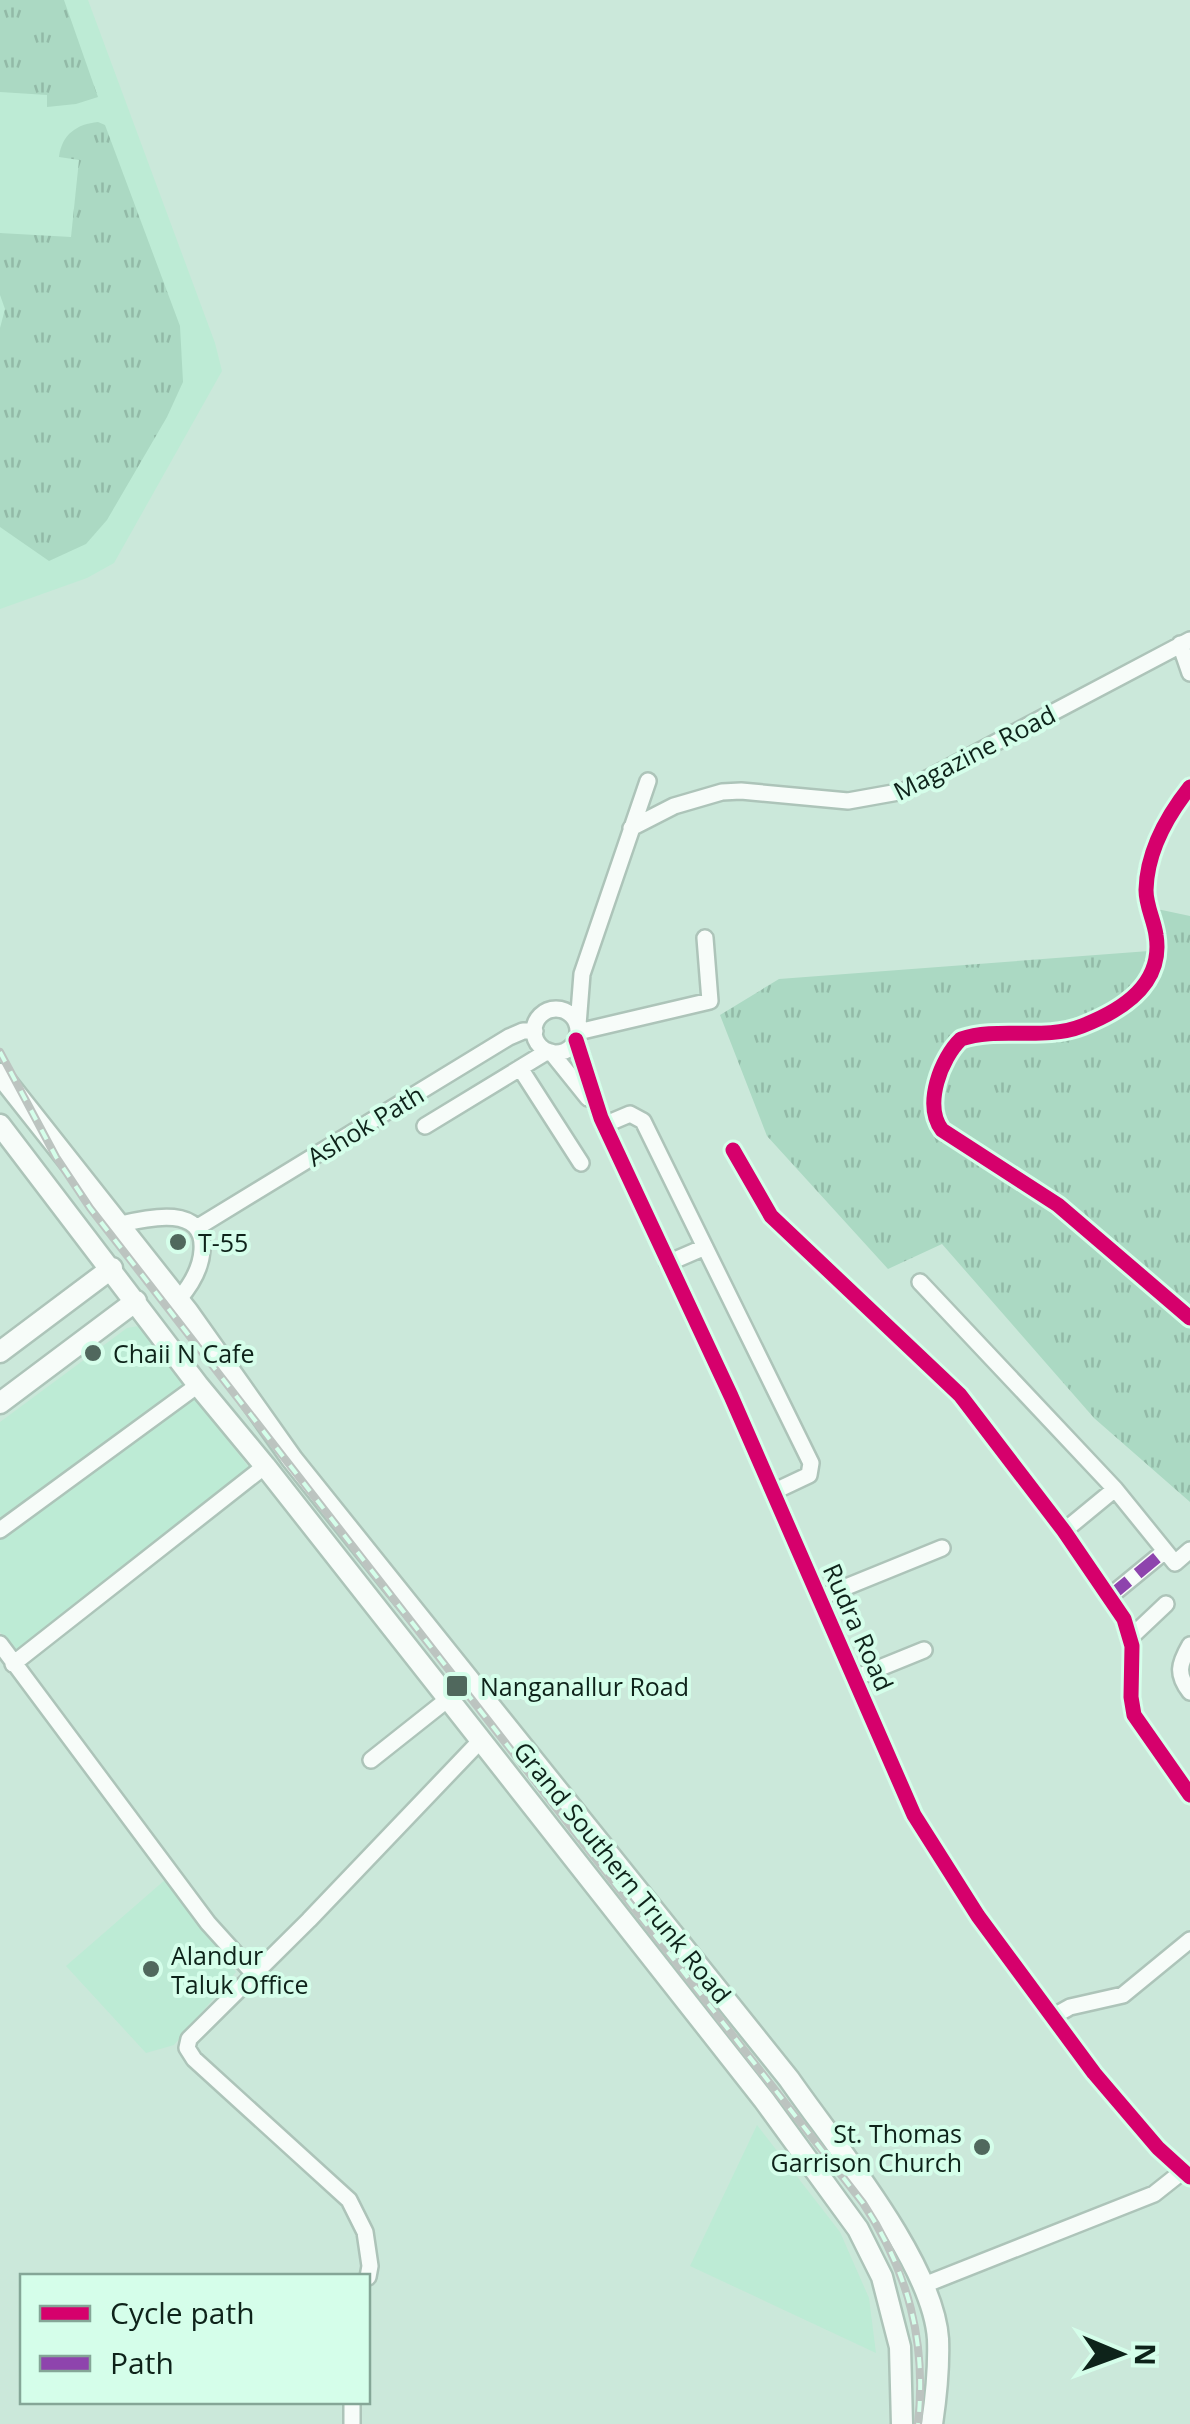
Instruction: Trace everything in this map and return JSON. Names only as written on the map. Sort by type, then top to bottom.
[{"type":"main road","name":"Grand Southern Trunk Road","points":[[0,1074],[178,1299],[292,1460],[789,2079],[821,2124],[905,2249],[924,2285],[938,2337],[932,2424]]},
{"type":"main road","name":"Grand Southern Trunk Road","points":[[0,1125],[198,1384],[796,2143],[858,2229],[882,2277],[900,2347],[902,2424]]},
{"type":"main road","points":[[0,1352],[112,1268]]},
{"type":"main road","points":[[0,1403],[136,1301]]},
{"type":"main road","points":[[796,2143],[821,2124]]},
{"type":"street","points":[[1185,642],[1190,672]]},
{"type":"street","name":"Magazine Road","points":[[631,828],[674,806],[732,791],[848,801],[904,792],[1185,642]]},
{"type":"street","points":[[550,1052],[537,1041],[534,1031],[542,1014],[568,998],[582,974],[648,781]]},
{"type":"street","points":[[1190,787],[1164,827],[1149,868],[1146,898],[1158,952],[1151,978],[1134,998],[1080,1027],[961,1039],[951,1050],[938,1082],[934,1116],[942,1130],[1058,1205],[1190,1318]]},
{"type":"street","points":[[577,1032],[710,1001],[706,938]]},
{"type":"street","points":[[425,1126],[520,1068],[550,1052],[563,1052],[577,1032],[582,974]]},
{"type":"street","points":[[554,1008],[568,1012],[577,1032]]},
{"type":"street","name":"Ashok Path","points":[[198,1227],[509,1036],[534,1031]]},
{"type":"street","name":"Rudra Road","points":[[577,1032],[602,1121],[773,1492],[908,1804],[930,1844],[1052,2017],[1158,2148],[1187,2174]]},
{"type":"street","name":"Rudra Road","points":[[550,1052],[602,1121]]},
{"type":"street","points":[[520,1068],[581,1164]]},
{"type":"street","points":[[602,1121],[630,1114],[644,1121],[811,1462],[809,1475],[773,1492]]},
{"type":"street","points":[[733,1150],[771,1216],[960,1395],[1064,1531],[1124,1619],[1130,1638],[1134,1715],[1190,1795]]},
{"type":"street","points":[[121,1224],[166,1217],[188,1220],[198,1227],[202,1258],[195,1276],[178,1299]]},
{"type":"street","points":[[668,1263],[705,1246]]},
{"type":"street","points":[[920,1282],[1116,1489],[1175,1563],[1190,1550]]},
{"type":"street","points":[[0,1530],[198,1384]]},
{"type":"street","points":[[13,1664],[265,1466]]},
{"type":"street","points":[[1064,1531],[1116,1489]]},
{"type":"street","points":[[819,1598],[942,1548]]},
{"type":"street","points":[[1108,1597],[1165,1551]]},
{"type":"street","points":[[1130,1638],[1166,1604]]},
{"type":"street","points":[[0,1644],[208,1922],[254,1974]]},
{"type":"street","points":[[1190,1645],[1180,1663],[1180,1680],[1190,1692]]},
{"type":"street","points":[[854,1678],[924,1650]]},
{"type":"street","points":[[371,1760],[448,1699]]},
{"type":"street","points":[[368,2274],[365,2232],[348,2200],[194,2059],[187,2048],[198,2027],[481,1740]]},
{"type":"street","points":[[1175,1774],[1190,1760]]},
{"type":"street","points":[[1052,2017],[1070,2007],[1123,1996],[1190,1940]]},
{"type":"street","points":[[924,2285],[1154,2194],[1187,2174]]},
{"type":"shaded area","points":[[0,0],[88,0],[222,371],[114,563],[87,578],[0,609]]},
{"type":"shaded area","points":[[139,1326],[254,1474],[21,1657],[0,1632],[0,1422],[127,1328]]},
{"type":"shaded area","name":"Alandur Taluk Office","points":[[166,1879],[236,1972],[174,2045],[146,2053],[66,1966]]},
{"type":"shaded area","points":[[757,2125],[840,2232],[869,2298],[876,2353],[690,2266]]},
{"type":"green space","points":[[0,0],[64,0],[98,97],[47,107],[47,95],[0,92]]},
{"type":"green space","points":[[98,122],[105,125],[180,326],[183,382],[107,520],[86,544],[49,561],[0,527],[0,328],[5,309],[0,295],[0,233],[71,237],[79,160],[59,157],[63,142],[72,132]]},
{"type":"green space","points":[[1143,906],[1190,916],[1190,1502],[1094,1418],[942,1244],[888,1269],[767,1136],[720,1015],[779,979],[1149,951]]},
{"type":"railway","points":[[0,1052],[56,1157],[90,1208],[863,2203],[892,2255],[911,2308],[920,2364],[918,2424]]},
{"type":"marked path","points":[[1109,1597],[1165,1551]]},
{"type":"cycle path","points":[[1190,787],[1166,822],[1150,862],[1146,896],[1157,952],[1147,981],[1126,1003],[1082,1026],[1052,1033],[990,1034],[961,1039],[941,1070],[934,1095],[942,1130],[1058,1205],[1190,1318]]},
{"type":"cycle path","points":[[576,1040],[601,1118],[731,1396],[914,1815],[978,1916],[1094,2073],[1158,2148],[1190,2177]]},
{"type":"cycle path","points":[[733,1150],[771,1216],[960,1395],[1064,1531],[1124,1619],[1132,1646],[1134,1715],[1190,1795]]},
{"type":"place","name":"T-55","points":[[178,1242]]},
{"type":"place","name":"Chaii N Cafe","points":[[93,1353]]},
{"type":"place","name":"Nanganallur Road","points":[[457,1686]]},
{"type":"place","name":"Alandur Taluk Office","points":[[151,1969]]},
{"type":"place","name":"St. Thomas Garrison Church","points":[[982,2147]]}]
